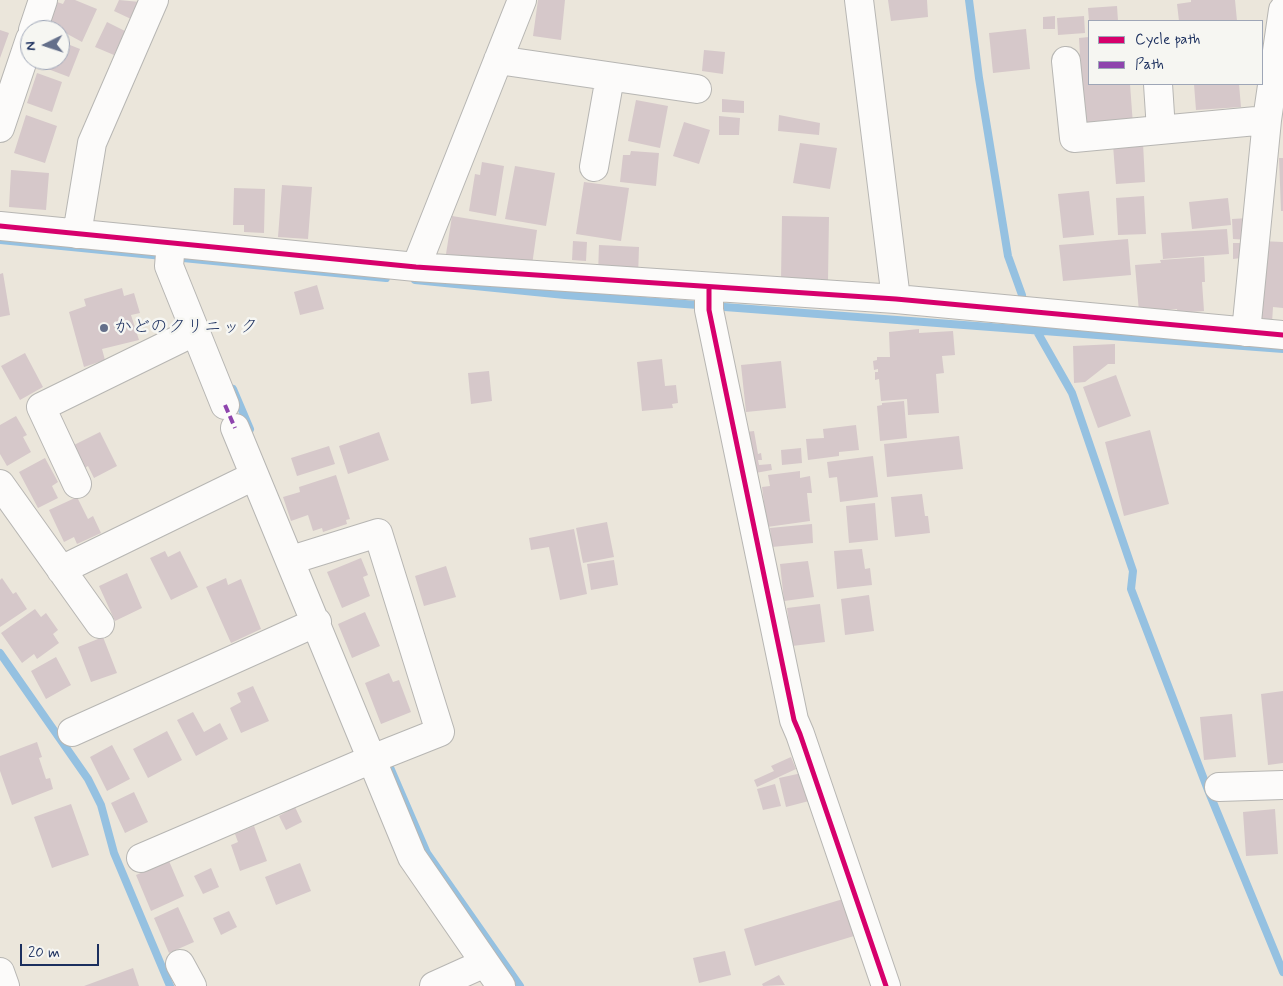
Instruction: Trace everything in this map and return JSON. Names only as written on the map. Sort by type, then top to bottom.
[{"type":"street","points":[[36,20],[43,0]]},
{"type":"street","points":[[77,234],[92,143],[154,0]]},
{"type":"street","points":[[416,267],[522,0]]},
{"type":"street","points":[[859,0],[896,300]]},
{"type":"street","points":[[1246,332],[1267,120],[1279,69],[1283,10]]},
{"type":"street","points":[[498,60],[697,89]]},
{"type":"street","points":[[1066,61],[1074,138],[1267,120]]},
{"type":"street","points":[[0,128],[5,97],[20,62]]},
{"type":"street","points":[[594,167],[610,77]]},
{"type":"street","points":[[1158,85],[1161,130]]},
{"type":"street","points":[[0,226],[77,234],[171,252],[416,267],[709,299],[896,300],[1283,335]]},
{"type":"street","points":[[171,252],[196,331],[254,476],[298,558],[317,622],[380,756],[412,857],[501,986]]},
{"type":"street","points":[[709,299],[794,720],[886,986]]},
{"type":"street","points":[[77,484],[41,407],[196,331]]},
{"type":"street","points":[[61,570],[254,476]]},
{"type":"street","points":[[0,484],[100,624]]},
{"type":"street","points":[[141,858],[440,732],[378,533],[298,558]]},
{"type":"street","points":[[72,732],[317,622]]},
{"type":"street","points":[[1219,787],[1283,785]]},
{"type":"street","points":[[434,986],[485,964]]},
{"type":"street","points":[[0,972],[5,986]]},
{"type":"building","points":[[65,0],[75,0],[97,9],[82,42],[70,35],[70,20],[49,20],[57,2],[63,4]]},
{"type":"building","points":[[119,0],[140,2],[131,19],[114,11]]},
{"type":"building","points":[[538,0],[565,0],[561,40],[533,36]]},
{"type":"building","points":[[888,0],[927,0],[928,17],[891,21]]},
{"type":"building","points":[[1191,0],[1235,0],[1237,20],[1179,20],[1177,4],[1191,2]]},
{"type":"building","points":[[1117,6],[1118,20],[1089,20],[1088,8]]},
{"type":"building","points":[[1055,16],[1055,29],[1043,29],[1043,17]]},
{"type":"building","points":[[1084,16],[1085,33],[1058,35],[1057,18]]},
{"type":"building","points":[[107,22],[125,31],[114,55],[95,47]]},
{"type":"building","points":[[1026,29],[1030,69],[993,73],[989,33]]},
{"type":"building","points":[[0,30],[9,33],[0,58]]},
{"type":"building","points":[[1088,37],[1088,85],[1130,85],[1133,125],[1084,128],[1079,38]]},
{"type":"building","points":[[70,45],[80,49],[69,77],[51,70],[70,70]]},
{"type":"building","points":[[704,50],[725,52],[723,74],[702,71]]},
{"type":"building","points":[[37,73],[62,82],[52,112],[27,103]]},
{"type":"building","points":[[1194,85],[1239,85],[1241,107],[1196,110]]},
{"type":"building","points":[[722,99],[744,101],[744,113],[722,112]]},
{"type":"building","points":[[636,100],[668,106],[660,148],[628,141]]},
{"type":"building","points":[[26,115],[57,126],[45,163],[14,153]]},
{"type":"building","points":[[779,115],[820,123],[819,135],[778,131]]},
{"type":"building","points":[[719,116],[740,118],[739,135],[719,135]]},
{"type":"building","points":[[684,122],[710,130],[699,164],[673,156]]},
{"type":"building","points":[[800,143],[837,148],[830,189],[793,183]]},
{"type":"building","points":[[1143,143],[1145,182],[1116,184],[1113,145]]},
{"type":"building","points":[[631,151],[659,153],[656,186],[620,182],[623,155],[630,155]]},
{"type":"building","points":[[1279,158],[1283,158],[1283,211],[1281,211]]},
{"type":"building","points":[[482,162],[504,166],[496,216],[469,211],[475,174],[480,175]]},
{"type":"building","points":[[515,166],[555,173],[546,226],[505,219]]},
{"type":"building","points":[[11,170],[49,173],[46,210],[9,207]]},
{"type":"building","points":[[584,182],[629,188],[621,241],[576,234]]},
{"type":"building","points":[[282,185],[312,187],[308,239],[278,237]]},
{"type":"building","points":[[234,188],[265,189],[264,233],[244,232],[244,225],[233,225]]},
{"type":"building","points":[[1089,191],[1094,235],[1063,238],[1058,194]]},
{"type":"building","points":[[1144,196],[1146,234],[1118,235],[1116,198]]},
{"type":"building","points":[[1228,198],[1231,225],[1192,229],[1189,202]]},
{"type":"building","points":[[452,216],[537,230],[532,265],[505,264],[446,254]]},
{"type":"building","points":[[782,216],[829,217],[828,280],[781,280]]},
{"type":"building","points":[[1249,218],[1250,240],[1233,239],[1232,219]]},
{"type":"building","points":[[1227,229],[1229,254],[1163,259],[1161,233]]},
{"type":"building","points":[[1128,239],[1131,275],[1063,281],[1059,245]]},
{"type":"building","points":[[573,241],[587,242],[586,261],[572,260]]},
{"type":"building","points":[[1260,241],[1283,242],[1283,308],[1273,307],[1272,323],[1256,323]]},
{"type":"building","points":[[1233,243],[1244,243],[1241,258],[1233,259]]},
{"type":"building","points":[[599,245],[639,247],[638,277],[598,274]]},
{"type":"building","points":[[1204,257],[1205,282],[1202,282],[1204,311],[1178,313],[1177,309],[1139,312],[1135,265],[1161,263],[1160,260]]},
{"type":"building","points":[[3,273],[10,315],[0,317],[0,274]]},
{"type":"building","points":[[317,285],[324,309],[300,315],[294,292]]},
{"type":"building","name":"かどのクリニック","points":[[122,288],[124,296],[134,293],[140,313],[131,315],[139,340],[102,349],[105,360],[84,367],[69,312],[86,306],[84,299]]},
{"type":"building","points":[[919,329],[919,333],[953,331],[955,355],[942,356],[944,373],[936,374],[939,413],[908,415],[907,399],[881,401],[879,379],[875,380],[875,372],[878,372],[878,369],[874,370],[873,361],[877,360],[877,357],[890,357],[889,332]]},
{"type":"building","points":[[1115,344],[1115,364],[1108,364],[1085,382],[1074,383],[1073,346]]},
{"type":"building","points":[[25,353],[43,387],[20,400],[1,366]]},
{"type":"building","points":[[662,359],[665,386],[676,385],[678,403],[672,404],[673,408],[642,411],[637,362]]},
{"type":"building","points":[[781,361],[786,408],[746,412],[741,365]]},
{"type":"building","points":[[489,371],[492,401],[471,404],[468,373]]},
{"type":"building","points":[[1116,375],[1131,416],[1098,428],[1083,387]]},
{"type":"building","points":[[904,401],[907,438],[880,441],[877,406],[882,405],[882,403]]},
{"type":"building","points":[[16,416],[27,435],[23,437],[31,452],[7,466],[0,454],[0,425]]},
{"type":"building","points":[[856,425],[859,450],[839,452],[839,456],[808,460],[806,439],[824,438],[823,429]]},
{"type":"building","points":[[1150,430],[1169,504],[1124,516],[1105,442]]},
{"type":"building","points":[[754,431],[758,454],[761,453],[762,460],[758,460],[759,465],[771,464],[772,470],[750,474],[746,432]]},
{"type":"building","points":[[100,432],[117,466],[94,478],[88,466],[81,470],[70,447]]},
{"type":"building","points":[[379,432],[389,460],[348,474],[339,446]]},
{"type":"building","points":[[959,436],[963,469],[887,477],[884,444]]},
{"type":"building","points":[[329,446],[335,464],[297,476],[291,458]]},
{"type":"building","points":[[801,448],[802,463],[782,465],[781,450]]},
{"type":"building","points":[[873,456],[878,497],[840,502],[837,477],[829,478],[827,462]]},
{"type":"building","points":[[45,458],[58,482],[52,486],[58,498],[38,508],[19,472]]},
{"type":"building","points":[[800,471],[800,478],[810,476],[812,493],[807,493],[810,521],[767,527],[762,487],[770,486],[768,475]]},
{"type":"building","points":[[336,475],[350,519],[346,520],[347,524],[323,532],[322,528],[313,531],[308,515],[291,521],[283,497],[300,492],[299,487]]},
{"type":"building","points":[[922,494],[930,533],[895,537],[891,497]]},
{"type":"building","points":[[77,497],[88,519],[93,516],[101,533],[77,544],[74,537],[64,542],[49,510]]},
{"type":"building","points":[[875,503],[878,540],[849,543],[846,506]]},
{"type":"building","points":[[607,522],[614,557],[583,563],[576,528]]},
{"type":"building","points":[[812,524],[813,543],[772,547],[770,528]]},
{"type":"building","points":[[574,529],[587,594],[560,600],[549,547],[531,550],[529,538]]},
{"type":"building","points":[[862,549],[865,569],[870,568],[872,585],[837,589],[834,551]]},
{"type":"building","points":[[165,551],[168,557],[180,551],[198,587],[171,600],[150,558]]},
{"type":"building","points":[[361,558],[368,575],[363,577],[370,596],[342,608],[327,572]]},
{"type":"building","points":[[614,560],[618,585],[591,590],[587,564]]},
{"type":"building","points":[[808,561],[814,597],[784,601],[780,564]]},
{"type":"building","points":[[446,566],[456,597],[424,606],[415,576]]},
{"type":"building","points":[[127,573],[142,608],[115,621],[99,586]]},
{"type":"building","points":[[2,578],[13,594],[16,592],[27,609],[0,627],[0,580]]},
{"type":"building","points":[[226,578],[228,585],[241,579],[261,629],[231,643],[206,587]]},
{"type":"building","points":[[869,595],[874,631],[845,635],[841,599]]},
{"type":"building","points":[[820,604],[825,642],[792,646],[787,608]]},
{"type":"building","points":[[35,609],[41,617],[46,613],[58,630],[53,634],[59,643],[37,659],[34,654],[22,663],[1,633]]},
{"type":"building","points":[[365,612],[380,646],[352,658],[338,624]]},
{"type":"building","points":[[103,637],[117,673],[91,682],[78,647]]},
{"type":"building","points":[[56,657],[71,685],[46,699],[31,671]]},
{"type":"building","points":[[389,673],[393,682],[399,680],[411,712],[381,724],[365,683]]},
{"type":"building","points":[[253,686],[269,721],[241,733],[230,708],[241,702],[237,693]]},
{"type":"building","points":[[1283,691],[1283,763],[1268,765],[1261,694]]},
{"type":"building","points":[[193,712],[204,732],[220,723],[228,739],[196,756],[177,720]]},
{"type":"building","points":[[1232,714],[1236,757],[1204,760],[1200,717]]},
{"type":"building","points":[[167,731],[182,760],[148,778],[133,749]]},
{"type":"building","points":[[37,742],[42,757],[39,758],[46,779],[50,778],[53,789],[12,805],[0,771],[0,756]]},
{"type":"building","points":[[112,745],[130,779],[107,791],[90,757]]},
{"type":"building","points":[[791,757],[796,769],[757,787],[754,780],[774,771],[771,766]]},
{"type":"building","points":[[802,773],[809,801],[786,807],[779,778]]},
{"type":"building","points":[[775,784],[781,806],[763,810],[757,789]]},
{"type":"building","points":[[134,792],[148,822],[125,833],[111,803]]},
{"type":"building","points":[[71,804],[89,855],[52,868],[34,817]]},
{"type":"building","points":[[295,807],[302,822],[286,830],[279,816]]},
{"type":"building","points":[[1275,809],[1278,854],[1246,856],[1243,812]]},
{"type":"building","points":[[254,826],[267,861],[240,871],[231,845],[238,842],[235,834]]},
{"type":"building","points":[[169,861],[184,896],[151,911],[136,875]]},
{"type":"building","points":[[300,863],[311,891],[276,905],[265,877]]},
{"type":"building","points":[[211,868],[219,887],[203,894],[194,876]]},
{"type":"building","points":[[843,899],[854,936],[755,966],[744,929]]},
{"type":"building","points":[[178,907],[194,942],[169,953],[154,918]]},
{"type":"building","points":[[229,911],[237,927],[221,935],[213,918]]},
{"type":"building","points":[[725,951],[731,975],[699,983],[693,958]]},
{"type":"building","points":[[133,968],[139,986],[84,986]]},
{"type":"building","points":[[779,975],[785,985],[763,986],[762,984]]},
{"type":"waterway","points":[[969,0],[979,78],[1008,256],[1022,295]]},
{"type":"waterway","points":[[0,240],[386,278]]},
{"type":"waterway","points":[[415,280],[565,295],[1283,349]]},
{"type":"waterway","points":[[1035,328],[1072,393],[1133,571],[1131,589],[1208,790],[1283,972]]},
{"type":"waterway","points":[[233,389],[250,429]]},
{"type":"waterway","points":[[0,653],[88,779],[101,805],[114,853],[170,986]]},
{"type":"waterway","points":[[386,758],[427,853],[520,986]]},
{"type":"marked path","points":[[225,405],[235,428]]},
{"type":"cycle path","points":[[0,226],[416,267],[896,299],[1283,335]]},
{"type":"cycle path","points":[[709,287],[709,310],[794,720],[886,986]]},
{"type":"place","name":"かどのクリニック","points":[[104,328]]}]
